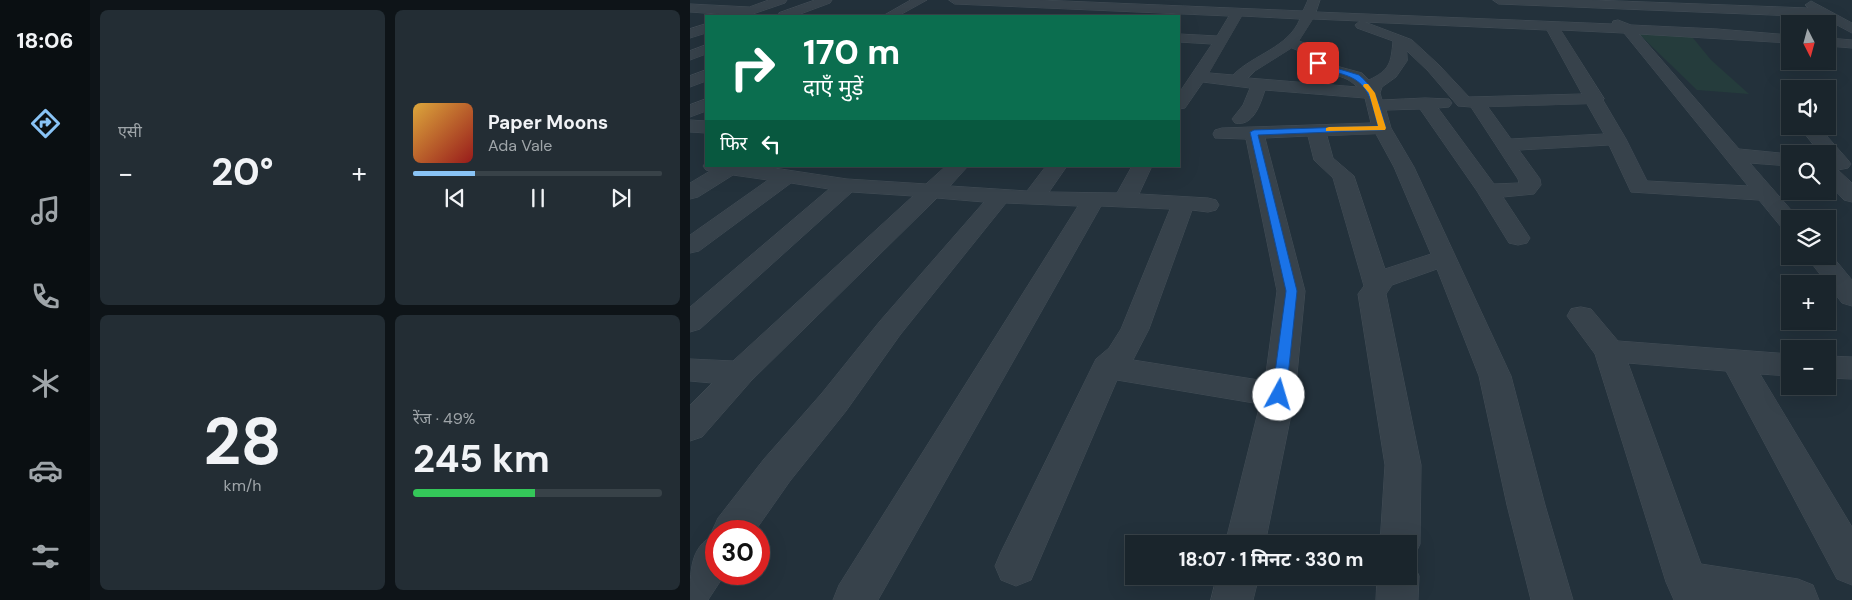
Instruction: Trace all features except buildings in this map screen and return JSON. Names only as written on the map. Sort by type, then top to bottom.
[{"type":"street","points":[[690,8],[742,14],[781,0]]},
{"type":"street","points":[[787,15],[826,0]]},
{"type":"street","points":[[891,15],[921,0]]},
{"type":"street","points":[[955,0],[1075,5],[1126,12],[1188,10],[1240,12],[1336,16],[1378,23],[1446,21],[1781,38]]},
{"type":"street","points":[[1180,103],[1199,77],[1240,12],[1250,0]]},
{"type":"street","points":[[1238,80],[1249,68],[1291,43],[1304,26],[1314,0]]},
{"type":"street","points":[[1499,0],[1654,3],[1726,9],[1805,6]]},
{"type":"street","points":[[1714,0],[1726,9]]},
{"type":"street","points":[[1788,0],[1805,6],[1818,15]]},
{"type":"street","points":[[978,11],[993,2]]},
{"type":"street","points":[[1583,3],[1596,16],[1628,29],[1781,212]]},
{"type":"street","points":[[1060,15],[1075,5]]},
{"type":"street","points":[[1487,8],[1493,23]]},
{"type":"street","points":[[1180,21],[1188,10]]},
{"type":"street","points":[[690,20],[705,21]]},
{"type":"street","points":[[1400,39],[1442,27],[1446,21]]},
{"type":"street","points":[[1378,23],[1413,48],[1470,102],[1508,145],[1530,180],[1530,185],[1526,189],[1488,191]]},
{"type":"street","points":[[1836,24],[1852,29]]},
{"type":"street","points":[[1551,26],[1595,99],[1639,187],[1766,194]]},
{"type":"street","points":[[690,34],[705,28]]},
{"type":"street","points":[[1836,28],[1852,40]]},
{"type":"street","points":[[1180,38],[1221,40]]},
{"type":"street","points":[[1374,99],[1376,84],[1388,77],[1399,61],[1398,44],[1400,39]]},
{"type":"street","points":[[690,40],[705,41]]},
{"type":"street","points":[[1291,43],[1312,51],[1318,63],[1324,67],[1356,76],[1374,99],[1382,128],[1404,167],[1495,376],[1526,505],[1552,600]]},
{"type":"street","points":[[1836,43],[1852,44]]},
{"type":"street","points":[[690,56],[705,49]]},
{"type":"street","points":[[690,82],[705,75]]},
{"type":"street","points":[[1199,77],[1238,80],[1260,85],[1374,99],[1425,103],[1595,99]]},
{"type":"street","points":[[1248,535],[1279,395],[1291,291],[1248,126],[1251,106],[1260,85]]},
{"type":"street","points":[[1425,103],[1488,191],[1518,238]]},
{"type":"street","points":[[690,112],[705,104]]},
{"type":"street","points":[[690,126],[705,128]]},
{"type":"street","points":[[1222,134],[1248,126],[1316,130],[1382,128]]},
{"type":"street","points":[[1316,130],[1324,160],[1343,176],[1377,285]]},
{"type":"street","points":[[1815,135],[1837,166],[1852,195]]},
{"type":"street","points":[[1508,145],[1616,139]]},
{"type":"street","points":[[1734,155],[1781,159]]},
{"type":"street","points":[[690,164],[705,166]]},
{"type":"street","points":[[690,192],[722,167],[847,185],[1032,198],[1125,199],[1196,203],[1135,329],[1120,356],[1107,367],[1016,566]]},
{"type":"street","points":[[690,427],[740,373],[957,167]]},
{"type":"street","points":[[1032,198],[1056,167]]},
{"type":"street","points":[[1125,199],[1141,167]]},
{"type":"street","points":[[690,246],[787,176]]},
{"type":"street","points":[[690,322],[847,185]]},
{"type":"street","points":[[740,520],[777,470],[834,402],[890,328],[983,219],[1000,196]]},
{"type":"street","points":[[854,600],[1094,199]]},
{"type":"street","points":[[1400,535],[1403,465],[1372,294],[1377,285],[1389,276],[1445,258]]},
{"type":"street","points":[[1825,265],[1852,297]]},
{"type":"street","points":[[1580,316],[1609,350],[1691,591],[1798,600]]},
{"type":"street","points":[[1609,350],[1781,364]]},
{"type":"street","points":[[1737,362],[1852,565]]},
{"type":"street","points":[[1107,367],[1279,395]]},
{"type":"street","points":[[1836,367],[1852,368]]},
{"type":"street","points":[[690,370],[740,373]]},
{"type":"street","points":[[690,589],[705,568]]},
{"type":"street","points":[[1232,600],[1236,585]]},
{"type":"street","points":[[1397,600],[1398,585]]},
{"type":"green space","points":[[1639,34],[1688,35],[1693,38],[1711,60],[1749,94],[1697,90]]},
{"type":"slow traffic","points":[[1329,130],[1382,128],[1372,93],[1366,86]]},
{"type":"route","points":[[1279,395],[1291,291],[1254,132],[1382,128],[1372,93],[1361,80],[1356,76],[1324,67],[1318,63]]}]
